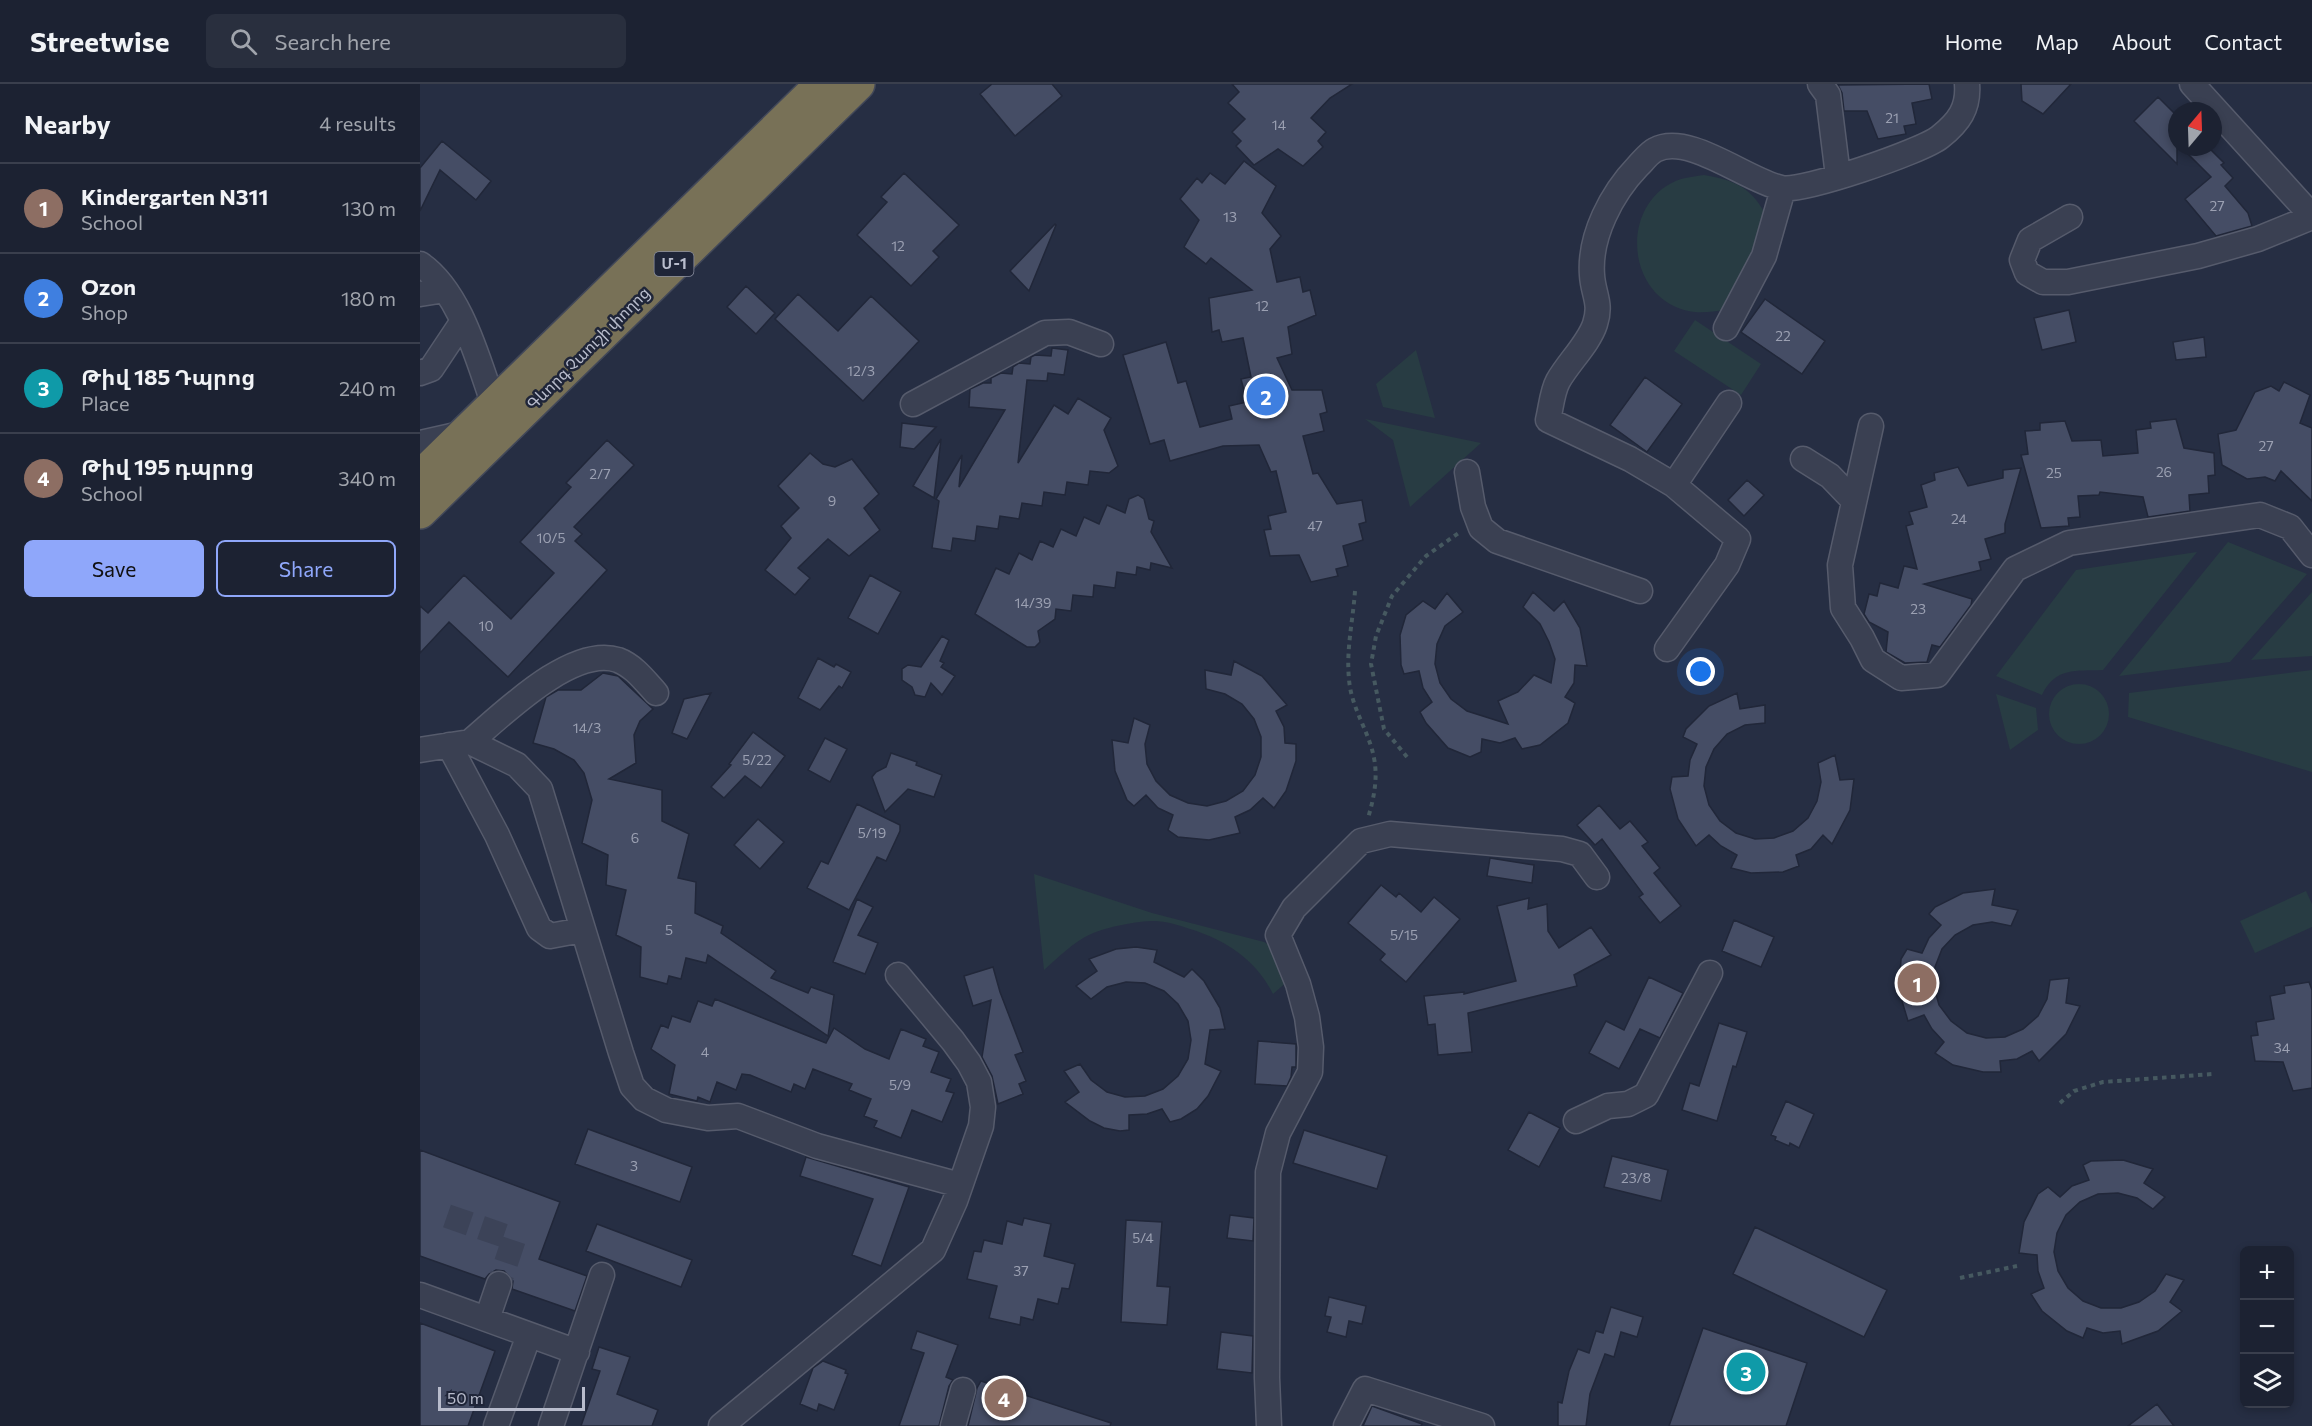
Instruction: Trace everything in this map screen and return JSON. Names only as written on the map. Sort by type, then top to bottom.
[{"type":"highway","name":"Գևորգ Չաուշի փողոց","points":[[420,477],[822,84]]},
{"type":"highway","name":"Գևորգ Չաուշի փողոց","points":[[420,512],[858,84]]},
{"type":"street","points":[[1820,84],[1828,95],[1838,176]]},
{"type":"street","points":[[1667,649],[1727,565],[1738,539],[1674,484],[1630,459],[1548,420],[1557,382],[1595,327],[1598,300],[1592,276],[1594,241],[1615,194],[1653,150],[1669,145],[1707,154],[1741,173],[1783,189],[1806,186],[1890,160],[1940,138],[1965,110],[1968,98],[1967,84]]},
{"type":"street","points":[[2070,217],[2030,240],[2022,260],[2028,273],[2043,282],[2068,282],[2198,256],[2258,239],[2312,217],[2192,84]]},
{"type":"street","points":[[1726,327],[1764,256],[1783,189]]},
{"type":"street","points":[[420,264],[445,290],[463,321],[494,405]]},
{"type":"street","points":[[420,294],[445,290]]},
{"type":"street","points":[[420,373],[431,369],[463,321]]},
{"type":"street","points":[[913,404],[1045,333],[1069,332],[1101,344]]},
{"type":"street","points":[[1674,484],[1729,403]]},
{"type":"street","points":[[1871,426],[1840,565],[1843,608],[1873,660],[1901,678],[1937,675],[2015,569],[2069,543],[2260,515],[2290,527],[2312,555]]},
{"type":"street","points":[[420,443],[465,433]]},
{"type":"street","points":[[1803,459],[1830,476],[1854,501]]},
{"type":"street","points":[[1467,472],[1473,507],[1481,528],[1497,541],[1640,591]]},
{"type":"street","points":[[420,750],[460,743],[549,676],[575,664],[605,657],[621,661],[634,670],[656,693]]},
{"type":"street","points":[[460,743],[538,928],[550,936],[582,930]]},
{"type":"street","points":[[460,743],[517,765],[540,789],[632,1086],[644,1099],[666,1110],[708,1118],[738,1116],[817,1146],[960,1185]]},
{"type":"street","points":[[1269,1426],[1267,1378],[1268,1172],[1278,1133],[1310,1072],[1311,1047],[1307,1017],[1298,984],[1278,935],[1294,908],[1361,841],[1390,834],[1562,849],[1580,854],[1597,877]]},
{"type":"street","points":[[1576,1121],[1608,1106],[1628,1104],[1646,1095],[1710,973]]},
{"type":"street","points":[[721,1426],[933,1250],[955,1201],[981,1126],[983,1107],[979,1082],[953,1041],[898,975]]},
{"type":"street","points":[[551,1426],[602,1275]]},
{"type":"street","points":[[487,1319],[500,1284]]},
{"type":"street","points":[[420,1295],[577,1352]]},
{"type":"street","points":[[496,1426],[529,1335]]},
{"type":"street","points":[[1346,1426],[1365,1389],[1482,1426]]},
{"type":"street","points":[[953,1426],[963,1390]]},
{"type":"path","points":[[1407,757],[1384,729],[1371,664],[1376,636],[1392,596],[1426,556],[1457,533],[1481,528]]},
{"type":"path","points":[[1355,591],[1348,651],[1348,680],[1355,712],[1374,757],[1376,781],[1373,802],[1361,841]]},
{"type":"path","points":[[2060,1103],[2074,1091],[2103,1082],[2213,1074]]},
{"type":"path","points":[[1960,1278],[2017,1266]]},
{"type":"shaded area","points":[[1704,175],[1737,184],[1753,196],[1771,225],[1725,310],[1710,312],[1684,310],[1664,300],[1649,285],[1640,266],[1637,245],[1639,224],[1648,205],[1661,190],[1681,179]]},
{"type":"shaded area","points":[[1695,320],[1761,364],[1741,395],[1674,351]]},
{"type":"shaded area","points":[[1416,350],[1435,418],[1383,407],[1376,384]]},
{"type":"shaded area","points":[[1365,419],[1481,443],[1410,507],[1393,440]]},
{"type":"shaded area","points":[[2228,542],[2307,574],[2230,662],[2119,676]]},
{"type":"shaded area","points":[[2197,552],[2103,670],[2067,672],[2053,679],[2042,695],[1996,676],[2076,570]]},
{"type":"shaded area","points":[[2312,592],[2312,656],[2251,660]]},
{"type":"shaded area","points":[[2312,670],[2312,772],[2128,717],[2129,693]]},
{"type":"shaded area","points":[[2073,684],[2085,684],[2101,692],[2107,702],[2109,714],[2107,726],[2101,736],[2085,744],[2073,744],[2057,736],[2049,720],[2049,708],[2057,692]]},
{"type":"shaded area","points":[[1996,694],[2036,708],[2038,730],[2010,750]]},
{"type":"shaded area","points":[[1034,874],[1152,913],[1264,942],[1271,946],[1289,980],[1273,994],[1249,961],[1228,945],[1168,922],[1158,921],[1122,925],[1084,937],[1044,970]]},
{"type":"shaded area","points":[[2306,891],[2312,904],[2312,927],[2255,953],[2240,921]]},
{"type":"building","points":[[992,84],[1052,84],[1062,96],[1015,136],[980,94]]},
{"type":"building","points":[[1232,84],[1352,84],[1330,98],[1311,118],[1326,132],[1318,141],[1323,147],[1303,166],[1278,149],[1254,165],[1236,146],[1241,141],[1232,132],[1245,119],[1228,103],[1239,92]]},
{"type":"building","points":[[1929,84],[1932,99],[1912,103],[1916,124],[1904,126],[1906,134],[1878,139],[1867,111],[1844,111],[1842,93],[1838,85]]},
{"type":"building","points":[[2021,84],[2071,84],[2043,114],[2022,101]]},
{"type":"building","points":[[2158,97],[2168,107],[2168,155],[2134,121]]},
{"type":"building","points":[[442,141],[491,181],[476,200],[440,170],[420,211],[420,168]]},
{"type":"building","points":[[2169,156],[2177,156],[2177,164]]},
{"type":"building","points":[[2190,156],[2217,156],[2224,163],[2221,165],[2233,178],[2225,186],[2248,213],[2252,226],[2216,236],[2185,199],[2211,177]]},
{"type":"building","points":[[1244,161],[1276,186],[1262,213],[1281,236],[1270,249],[1277,282],[1300,277],[1303,292],[1310,290],[1316,315],[1288,327],[1292,354],[1277,358],[1292,390],[1322,390],[1327,412],[1320,414],[1324,431],[1303,436],[1313,474],[1318,473],[1337,504],[1362,500],[1366,522],[1359,524],[1363,540],[1343,546],[1348,566],[1336,569],[1338,576],[1311,582],[1299,555],[1270,556],[1264,530],[1271,529],[1268,516],[1286,512],[1276,471],[1271,472],[1259,445],[1223,446],[1170,461],[1164,440],[1150,444],[1123,355],[1166,342],[1178,383],[1186,381],[1200,427],[1232,419],[1229,406],[1247,402],[1241,379],[1251,377],[1243,338],[1222,342],[1219,330],[1212,332],[1209,298],[1252,290],[1211,258],[1206,264],[1184,247],[1199,220],[1180,199],[1197,178],[1202,183],[1210,173],[1225,184]]},
{"type":"building","points":[[904,173],[959,225],[933,251],[939,257],[911,286],[857,235],[887,202],[881,197]]},
{"type":"building","points":[[1056,225],[1029,291],[1010,271]]},
{"type":"building","points":[[746,286],[775,313],[756,334],[727,307]]},
{"type":"building","points":[[798,294],[838,331],[871,296],[919,341],[863,401],[775,319]]},
{"type":"building","points":[[1765,299],[1825,341],[1802,374],[1741,332]]},
{"type":"building","points":[[2069,310],[2076,342],[2042,350],[2034,318]]},
{"type":"building","points":[[2204,337],[2206,357],[2176,360],[2173,342]]},
{"type":"building","points":[[1052,348],[1068,350],[1064,375],[1048,373],[1047,381],[1027,380],[1018,463],[1054,405],[1068,414],[1078,398],[1111,418],[1104,430],[1118,466],[1109,473],[1090,471],[1088,485],[1067,482],[1065,495],[1044,492],[1042,506],[1022,503],[1019,519],[1000,516],[998,529],[977,526],[975,541],[953,538],[951,551],[932,548],[939,501],[936,499],[962,455],[959,487],[1005,410],[969,407],[970,389],[983,383],[991,383],[991,378],[1001,373],[1012,374],[1013,367],[1019,363],[1030,364],[1031,357],[1035,355],[1051,356]]},
{"type":"building","points":[[1645,377],[1682,404],[1647,452],[1610,425]]},
{"type":"building","points":[[2284,382],[2310,395],[2300,423],[2312,428],[2312,501],[2281,471],[2275,481],[2265,477],[2247,479],[2222,465],[2218,434],[2236,430],[2255,392],[2271,386],[2279,391]]},
{"type":"building","points":[[2176,419],[2184,448],[2214,453],[2215,475],[2208,476],[2209,493],[2189,495],[2190,511],[2148,517],[2143,497],[2100,492],[2099,495],[2078,496],[2080,517],[2068,518],[2069,526],[2041,528],[2021,455],[2028,454],[2025,431],[2040,430],[2040,423],[2065,421],[2072,441],[2101,440],[2103,456],[2138,453],[2136,430],[2151,428],[2150,422]]},
{"type":"building","points":[[902,423],[936,427],[914,449],[900,447]]},
{"type":"building","points":[[941,439],[934,498],[913,486]]},
{"type":"building","points":[[607,440],[634,465],[574,527],[582,534],[575,541],[607,570],[508,677],[449,622],[420,653],[420,606],[428,613],[464,575],[511,619],[554,573],[520,542],[571,487],[566,483]]},
{"type":"building","points":[[810,453],[823,464],[835,467],[852,459],[879,494],[864,508],[880,530],[849,556],[828,539],[798,568],[810,578],[795,595],[765,570],[791,538],[781,526],[799,508],[778,486]]},
{"type":"building","points":[[1958,467],[1968,486],[2003,478],[2003,470],[2021,468],[2005,524],[2005,533],[1985,539],[1991,559],[1979,562],[1981,570],[1924,584],[1972,599],[1971,605],[1940,647],[1932,645],[1927,662],[1905,663],[1886,652],[1888,632],[1869,622],[1864,614],[1869,594],[1877,596],[1880,583],[1898,588],[1904,566],[1917,569],[1906,526],[1913,524],[1909,512],[1927,507],[1921,485],[1935,480],[1934,473]]},
{"type":"building","points":[[1747,480],[1764,495],[1744,516],[1728,500]]},
{"type":"building","points":[[1138,495],[1144,499],[1149,519],[1154,521],[1151,532],[1172,568],[1151,563],[1150,570],[1137,567],[1136,575],[1117,572],[1115,588],[1094,585],[1093,597],[1073,595],[1071,611],[1056,609],[1055,619],[1038,631],[1040,642],[1035,647],[1027,647],[975,614],[996,568],[1009,574],[1019,553],[1032,560],[1040,541],[1053,547],[1061,529],[1076,536],[1084,517],[1099,524],[1107,505],[1125,513],[1129,499]]},
{"type":"building","points":[[870,575],[901,592],[878,634],[848,618]]},
{"type":"building","points":[[1533,592],[1554,611],[1564,601],[1580,628],[1587,666],[1575,665],[1574,683],[1565,697],[1575,703],[1568,723],[1540,745],[1522,749],[1515,738],[1500,743],[1482,739],[1481,752],[1470,757],[1448,748],[1426,723],[1420,712],[1432,702],[1423,688],[1419,671],[1404,674],[1401,665],[1400,635],[1406,615],[1423,601],[1435,609],[1447,593],[1463,612],[1445,626],[1437,644],[1435,664],[1440,683],[1451,699],[1467,711],[1508,724],[1498,701],[1518,692],[1534,675],[1551,683],[1555,659],[1549,642],[1540,624],[1523,607]]},
{"type":"building","points":[[942,636],[949,640],[940,661],[944,663],[941,667],[955,676],[942,695],[931,683],[925,697],[915,695],[912,687],[902,680],[902,669],[908,665],[921,667]]},
{"type":"building","points":[[818,658],[834,667],[836,664],[851,672],[842,688],[839,686],[820,710],[798,698]]},
{"type":"building","points":[[1234,661],[1262,676],[1287,705],[1276,711],[1284,727],[1285,743],[1296,744],[1296,761],[1286,791],[1274,808],[1263,798],[1250,810],[1235,817],[1240,833],[1209,840],[1178,837],[1168,830],[1173,815],[1158,808],[1146,795],[1134,806],[1127,800],[1115,771],[1112,740],[1128,743],[1134,718],[1150,725],[1145,744],[1147,764],[1156,781],[1170,795],[1188,803],[1207,806],[1226,801],[1243,791],[1255,775],[1261,757],[1261,737],[1254,719],[1242,704],[1225,694],[1206,689],[1205,670],[1231,675]]},
{"type":"building","points":[[603,673],[618,676],[653,709],[640,721],[634,735],[636,763],[609,779],[662,790],[662,821],[689,834],[678,878],[696,882],[695,913],[723,926],[721,933],[776,971],[771,978],[808,993],[811,987],[834,995],[828,1036],[708,955],[706,963],[686,958],[681,979],[669,976],[667,984],[640,977],[641,947],[616,935],[626,890],[606,885],[608,855],[582,843],[592,800],[584,773],[574,760],[554,749],[533,743],[546,697],[558,690],[581,690]]},
{"type":"building","points":[[711,693],[687,739],[672,733],[684,699]]},
{"type":"building","points":[[1737,693],[1740,709],[1765,705],[1765,723],[1745,725],[1727,734],[1714,749],[1706,767],[1704,786],[1709,805],[1720,821],[1736,833],[1755,839],[1774,838],[1793,831],[1808,818],[1817,801],[1821,782],[1818,763],[1835,755],[1840,780],[1854,779],[1850,810],[1832,844],[1823,835],[1811,849],[1796,855],[1799,866],[1783,872],[1751,873],[1731,868],[1737,855],[1721,846],[1709,835],[1696,846],[1678,819],[1670,789],[1672,777],[1688,776],[1690,760],[1697,744],[1683,737],[1686,729],[1709,706]]},
{"type":"building","points":[[753,732],[785,756],[761,788],[745,776],[724,798],[711,787],[731,765],[729,764]]},
{"type":"building","points":[[825,738],[847,749],[830,782],[808,770]]},
{"type":"building","points":[[891,753],[917,762],[916,765],[942,775],[934,797],[908,789],[885,812],[872,777],[886,767]]},
{"type":"building","points":[[857,804],[900,825],[900,831],[886,861],[877,857],[849,910],[807,888],[821,861],[828,864]]},
{"type":"building","points":[[1599,805],[1620,829],[1630,821],[1648,842],[1642,846],[1660,868],[1654,873],[1681,906],[1660,923],[1639,897],[1643,894],[1602,839],[1595,845],[1577,825]]},
{"type":"building","points":[[758,819],[784,842],[760,869],[734,845]]},
{"type":"building","points":[[1490,858],[1534,865],[1532,883],[1487,876]]},
{"type":"building","points":[[1381,885],[1396,897],[1399,893],[1421,912],[1434,897],[1460,919],[1406,982],[1380,960],[1385,954],[1348,923]]},
{"type":"building","points":[[1995,889],[1992,905],[2018,910],[2011,926],[1992,922],[1973,925],[1955,935],[1942,949],[1935,967],[1934,987],[1939,1005],[1951,1021],[1967,1033],[1986,1038],[2005,1037],[2023,1029],[2038,1016],[2047,999],[2050,980],[2069,978],[2066,1003],[2080,1006],[2066,1034],[2039,1061],[2032,1051],[2017,1059],[2000,1061],[2001,1072],[1983,1072],[1953,1065],[1935,1053],[1944,1042],[1932,1029],[1924,1015],[1908,1021],[1899,991],[1901,959],[1907,949],[1922,953],[1929,938],[1941,925],[1929,914],[1935,907],[1963,893]]},
{"type":"building","points":[[1529,898],[1528,909],[1547,904],[1548,931],[1559,948],[1591,927],[1611,955],[1574,975],[1577,986],[1468,1013],[1472,1052],[1438,1055],[1435,1024],[1428,1025],[1424,996],[1464,992],[1464,994],[1516,981],[1497,906]]},
{"type":"building","points":[[857,899],[873,907],[858,935],[878,943],[865,974],[833,962]]},
{"type":"building","points":[[1734,920],[1774,937],[1761,967],[1722,951]]},
{"type":"building","points":[[1136,947],[1157,950],[1154,962],[1184,977],[1192,969],[1204,981],[1220,1008],[1225,1029],[1210,1030],[1205,1064],[1221,1071],[1208,1096],[1197,1109],[1181,1119],[1170,1122],[1162,1109],[1147,1114],[1129,1115],[1129,1130],[1120,1131],[1104,1128],[1090,1121],[1065,1102],[1079,1092],[1064,1071],[1080,1064],[1091,1080],[1107,1092],[1125,1097],[1145,1096],[1163,1089],[1178,1076],[1188,1059],[1191,1040],[1188,1021],[1178,1004],[1164,991],[1145,983],[1126,982],[1107,987],[1091,999],[1076,986],[1097,971],[1089,959],[1116,949]]},
{"type":"building","points":[[993,967],[1023,1052],[1015,1055],[1026,1081],[1019,1084],[1023,1094],[998,1104],[992,1076],[982,1057],[991,1000],[973,1006],[964,976]]},
{"type":"building","points":[[1649,977],[1683,993],[1660,1038],[1640,1029],[1619,1069],[1589,1053],[1606,1021],[1624,1030]]},
{"type":"building","points":[[2309,982],[2312,990],[2312,1088],[2293,1091],[2283,1062],[2255,1061],[2251,1036],[2258,1035],[2256,1022],[2274,1019],[2270,996],[2285,993],[2284,986]]},
{"type":"building","points":[[715,999],[826,1043],[834,1028],[865,1049],[889,1059],[901,1029],[926,1039],[923,1046],[939,1052],[931,1072],[951,1079],[946,1091],[954,1093],[942,1122],[912,1110],[901,1138],[874,1127],[877,1121],[864,1116],[871,1099],[849,1090],[852,1084],[813,1069],[805,1089],[794,1084],[791,1092],[750,1075],[742,1074],[736,1090],[717,1082],[710,1102],[698,1097],[697,1101],[669,1094],[675,1065],[651,1049],[661,1025],[668,1028],[672,1016],[690,1022],[698,1001],[712,1006]]},
{"type":"building","points":[[1719,1023],[1747,1032],[1736,1067],[1733,1066],[1717,1121],[1682,1110],[1690,1083],[1699,1086]]},
{"type":"building","points":[[1258,1041],[1296,1044],[1296,1067],[1292,1067],[1287,1086],[1255,1084]]},
{"type":"building","points":[[1786,1101],[1814,1114],[1799,1148],[1790,1143],[1789,1146],[1775,1140],[1776,1137],[1771,1135]]},
{"type":"building","points":[[1529,1112],[1560,1128],[1539,1167],[1508,1150]]},
{"type":"building","points":[[588,1129],[692,1167],[680,1202],[575,1164]]},
{"type":"building","points":[[1304,1130],[1387,1156],[1377,1189],[1293,1163]]},
{"type":"building","points":[[420,1150],[560,1202],[539,1259],[587,1276],[575,1311],[512,1289],[513,1281],[504,1271],[496,1270],[485,1279],[420,1256]]},
{"type":"building","points":[[1612,1156],[1668,1170],[1661,1201],[1604,1187]]},
{"type":"building","points":[[806,1157],[909,1187],[881,1266],[852,1255],[873,1199],[800,1176]]},
{"type":"building","points":[[2123,1160],[2153,1169],[2144,1183],[2165,1197],[2153,1209],[2137,1198],[2118,1193],[2098,1194],[2080,1202],[2066,1215],[2057,1233],[2054,1252],[2058,1271],[2068,1288],[2083,1301],[2101,1308],[2121,1308],[2139,1302],[2155,1291],[2166,1274],[2184,1280],[2170,1302],[2182,1311],[2158,1331],[2122,1344],[2120,1331],[2103,1333],[2087,1328],[2083,1338],[2067,1331],[2042,1311],[2031,1294],[2044,1288],[2038,1271],[2037,1255],[2019,1253],[2024,1222],[2038,1194],[2048,1187],[2060,1197],[2072,1186],[2089,1180],[2083,1165],[2091,1161]]},
{"type":"building","points":[[1230,1215],[1254,1218],[1253,1241],[1227,1238]]},
{"type":"building","points":[[1024,1218],[1051,1224],[1044,1256],[1075,1264],[1069,1289],[1062,1288],[1058,1304],[1038,1299],[1033,1320],[1021,1317],[1020,1325],[989,1318],[997,1286],[967,1279],[974,1251],[981,1252],[984,1240],[1002,1244],[1007,1221],[1022,1225]]},
{"type":"building","points":[[1126,1220],[1162,1222],[1157,1286],[1170,1287],[1167,1325],[1121,1322]]},
{"type":"building","points":[[597,1224],[692,1260],[681,1287],[586,1251]]},
{"type":"building","points":[[1755,1227],[1887,1290],[1864,1337],[1733,1274]]},
{"type":"building","points":[[1329,1297],[1366,1306],[1362,1324],[1349,1321],[1346,1337],[1327,1332],[1331,1317],[1325,1316]]},
{"type":"building","points":[[1611,1307],[1643,1317],[1637,1337],[1621,1332],[1614,1357],[1605,1354],[1590,1394],[1586,1426],[1558,1426],[1558,1402],[1562,1403],[1569,1371],[1578,1349],[1589,1353],[1596,1331],[1603,1333]]},
{"type":"building","points":[[420,1323],[495,1351],[468,1426],[420,1426]]},
{"type":"building","points":[[1703,1328],[1807,1363],[1786,1426],[1669,1426]]},
{"type":"building","points":[[917,1331],[958,1345],[946,1377],[953,1380],[949,1386],[939,1426],[899,1426],[924,1353],[911,1349]]},
{"type":"building","points":[[1221,1332],[1253,1336],[1252,1373],[1217,1369]]},
{"type":"building","points":[[599,1347],[630,1357],[617,1394],[658,1410],[652,1426],[581,1426],[600,1371],[592,1369]]},
{"type":"building","points":[[823,1361],[846,1370],[845,1373],[848,1374],[834,1410],[819,1404],[817,1411],[800,1404],[813,1368]]},
{"type":"building","points":[[981,1381],[1111,1423],[1110,1426],[968,1426],[977,1388]]},
{"type":"building","points":[[2157,1404],[2174,1426],[2128,1426]]},
{"type":"building","points":[[1372,1406],[1422,1424],[1421,1426],[1363,1426]]},
{"type":"tunnel","points":[[447,1216],[514,1239],[499,1284]]},
{"type":"place","name":"Ozon","points":[[1266,396]]},
{"type":"place","name":"Kindergarten N311","points":[[1917,983]]},
{"type":"place","name":"Թիվ 185 Դպրոց","points":[[1746,1372]]},
{"type":"place","name":"Թիվ 195 դպրոց","points":[[1004,1398]]}]
